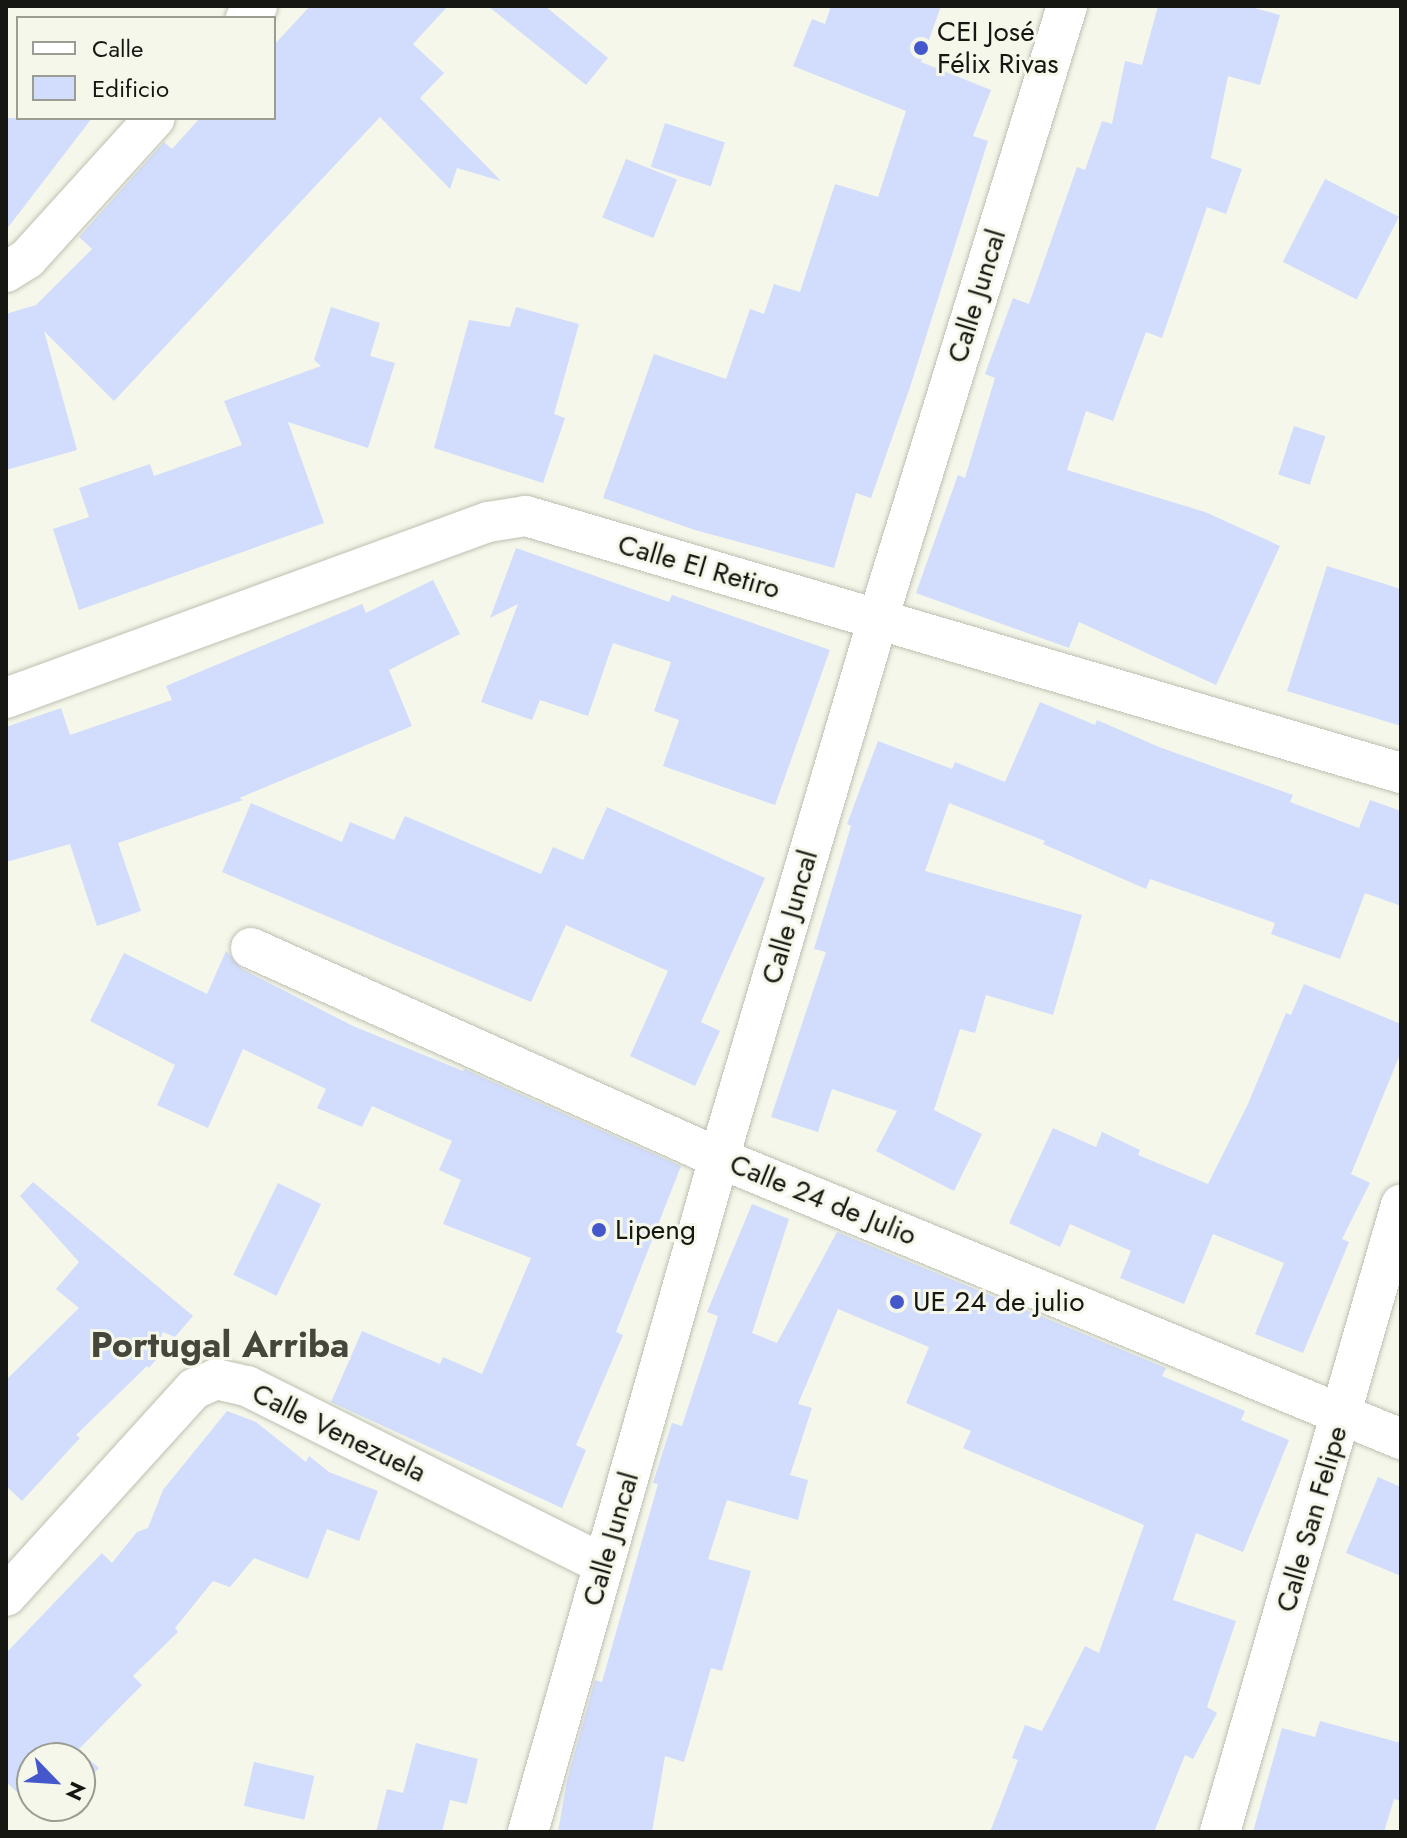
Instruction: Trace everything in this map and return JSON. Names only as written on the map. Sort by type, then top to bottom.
[{"type":"street","name":"Calle Juncal","points":[[528,1832],[719,1158],[878,619],[1067,6]]},
{"type":"street","points":[[6,272],[27,259],[153,120]]},
{"type":"street","name":"Calle El Retiro","points":[[6,698],[488,522],[526,516],[1401,773]]},
{"type":"street","name":"Calle 24 de Julio","points":[[251,948],[719,1158],[1401,1439]]},
{"type":"street","name":"Calle San Felipe","points":[[1220,1832],[1401,1205]]},
{"type":"street","name":"Calle Venezuela","points":[[6,1596],[194,1389],[216,1379],[247,1386],[603,1564]]},
{"type":"building","points":[[310,6],[448,6],[413,44],[444,73],[420,98],[501,181],[457,168],[450,189],[380,117],[114,401],[44,331],[77,450],[6,470],[6,314],[36,305],[92,249],[79,237],[164,142],[172,149],[198,120],[276,120],[276,43]]},
{"type":"building","points":[[488,6],[545,6],[608,58],[586,85]]},
{"type":"building","points":[[831,6],[941,6],[921,62],[991,90],[973,136],[988,141],[910,387],[871,498],[856,493],[834,568],[695,530],[603,498],[654,354],[726,379],[750,309],[764,314],[774,284],[800,292],[835,184],[878,197],[906,111],[793,66],[812,19],[825,24]]},
{"type":"building","points":[[1158,6],[1247,6],[1280,15],[1260,85],[1228,76],[1211,158],[1242,169],[1226,214],[1207,207],[1162,338],[1146,332],[1113,421],[1086,411],[1067,470],[1205,512],[1280,546],[1216,685],[1079,622],[1069,648],[916,593],[958,475],[965,478],[995,378],[985,374],[1013,298],[1029,304],[1077,167],[1085,170],[1102,121],[1112,124],[1125,61],[1142,65]]},
{"type":"building","points":[[6,118],[90,120],[6,230]]},
{"type":"building","points":[[665,123],[725,142],[711,186],[651,167]]},
{"type":"building","points":[[626,159],[677,180],[653,238],[602,217]]},
{"type":"building","points":[[1325,179],[1399,217],[1357,300],[1283,262]]},
{"type":"building","points":[[331,307],[380,323],[370,356],[395,363],[368,448],[288,422],[324,523],[79,610],[53,529],[89,517],[79,488],[150,464],[154,476],[242,445],[224,401],[321,366],[314,360]]},
{"type":"building","points":[[516,307],[579,324],[554,414],[565,418],[543,483],[434,448],[469,320],[510,327]]},
{"type":"building","points":[[1294,426],[1325,436],[1310,485],[1278,475]]},
{"type":"building","points":[[516,548],[669,602],[672,595],[830,650],[775,805],[663,766],[679,720],[654,711],[671,662],[613,643],[588,716],[540,700],[532,720],[481,702],[518,604],[490,618]]},
{"type":"building","points":[[1327,566],[1401,589],[1401,726],[1287,691]]},
{"type":"building","points":[[433,580],[460,634],[389,670],[412,726],[239,798],[243,800],[118,843],[141,911],[97,926],[70,844],[6,862],[6,727],[61,708],[70,735],[172,700],[166,686],[362,604],[366,613]]},
{"type":"building","points":[[1040,702],[1095,725],[1097,720],[1159,747],[1293,795],[1290,802],[1359,828],[1370,800],[1401,811],[1401,906],[1365,893],[1340,959],[1271,934],[1275,923],[1150,879],[1146,889],[1043,844],[1045,841],[949,803],[925,871],[1082,915],[1053,1015],[986,995],[975,1033],[960,1029],[934,1110],[982,1134],[954,1191],[876,1151],[897,1111],[832,1089],[818,1132],[771,1117],[826,952],[814,949],[851,826],[847,824],[878,741],[952,769],[955,762],[1005,782]]},
{"type":"building","points":[[251,803],[342,842],[350,822],[394,840],[405,816],[541,874],[553,847],[583,860],[607,807],[765,878],[701,1022],[720,1031],[695,1086],[630,1056],[668,971],[566,925],[531,1002],[222,872]]},
{"type":"building","points":[[226,951],[242,969],[353,1026],[464,1069],[681,1166],[616,1332],[623,1335],[576,1445],[586,1450],[562,1508],[331,1402],[362,1331],[440,1364],[443,1357],[482,1374],[531,1258],[443,1224],[461,1180],[439,1170],[452,1141],[372,1106],[362,1127],[317,1108],[326,1089],[243,1049],[208,1128],[157,1105],[175,1065],[90,1021],[124,953],[207,994]]},
{"type":"building","points":[[1304,984],[1401,1024],[1401,1052],[1351,1174],[1370,1183],[1342,1239],[1349,1242],[1303,1353],[1255,1334],[1284,1263],[1213,1234],[1184,1304],[1120,1278],[1131,1251],[1070,1224],[1060,1247],[1009,1223],[1053,1128],[1096,1147],[1102,1132],[1140,1150],[1138,1155],[1208,1184],[1248,1104],[1286,1013],[1291,1015]]},
{"type":"building","points":[[33,1182],[193,1316],[175,1337],[163,1332],[161,1336],[170,1343],[149,1368],[147,1366],[76,1435],[80,1438],[22,1501],[6,1486],[6,1380],[79,1308],[56,1289],[79,1262],[20,1196]]},
{"type":"building","points":[[278,1183],[321,1204],[276,1296],[233,1275]]},
{"type":"building","points":[[752,1204],[789,1219],[752,1333],[777,1343],[837,1232],[1166,1368],[1162,1376],[1245,1411],[1241,1420],[1289,1440],[1243,1552],[1196,1533],[1173,1600],[1236,1621],[1207,1707],[1217,1713],[1193,1759],[1185,1755],[1154,1832],[990,1832],[1018,1760],[1012,1758],[1025,1725],[1042,1731],[1085,1646],[1099,1653],[1144,1525],[963,1448],[971,1431],[906,1403],[929,1347],[838,1309],[798,1404],[812,1408],[790,1475],[808,1480],[798,1520],[727,1500],[708,1559],[751,1571],[722,1671],[711,1668],[684,1762],[665,1756],[652,1832],[558,1832],[567,1780],[595,1680],[602,1682],[658,1484],[653,1483],[672,1423],[682,1426],[718,1316],[707,1312]]},
{"type":"building","points":[[227,1411],[256,1422],[306,1462],[309,1456],[329,1472],[378,1491],[359,1541],[327,1529],[308,1579],[254,1558],[230,1587],[213,1581],[175,1628],[178,1632],[133,1676],[142,1685],[86,1742],[16,1742],[16,1791],[6,1782],[6,1653],[102,1553],[112,1563],[137,1532],[148,1528],[163,1490]]},
{"type":"building","points":[[1378,1477],[1401,1487],[1401,1576],[1346,1553]]},
{"type":"building","points":[[1320,1721],[1401,1743],[1401,1801],[1394,1799],[1384,1832],[1253,1832],[1282,1728],[1315,1737]]},
{"type":"building","points":[[416,1743],[478,1759],[467,1804],[450,1800],[442,1832],[376,1832],[387,1789],[403,1793]]},
{"type":"building","points":[[254,1762],[314,1776],[304,1820],[244,1806]]},
{"type":"place","name":"CEI José Félix Rivas","points":[[921,48]]},
{"type":"place","name":"Lipeng","points":[[599,1230]]},
{"type":"place","name":"UE 24 de julio","points":[[897,1302]]},
{"type":"district","name":"Portugal Arriba","points":[[220,1345]]}]
